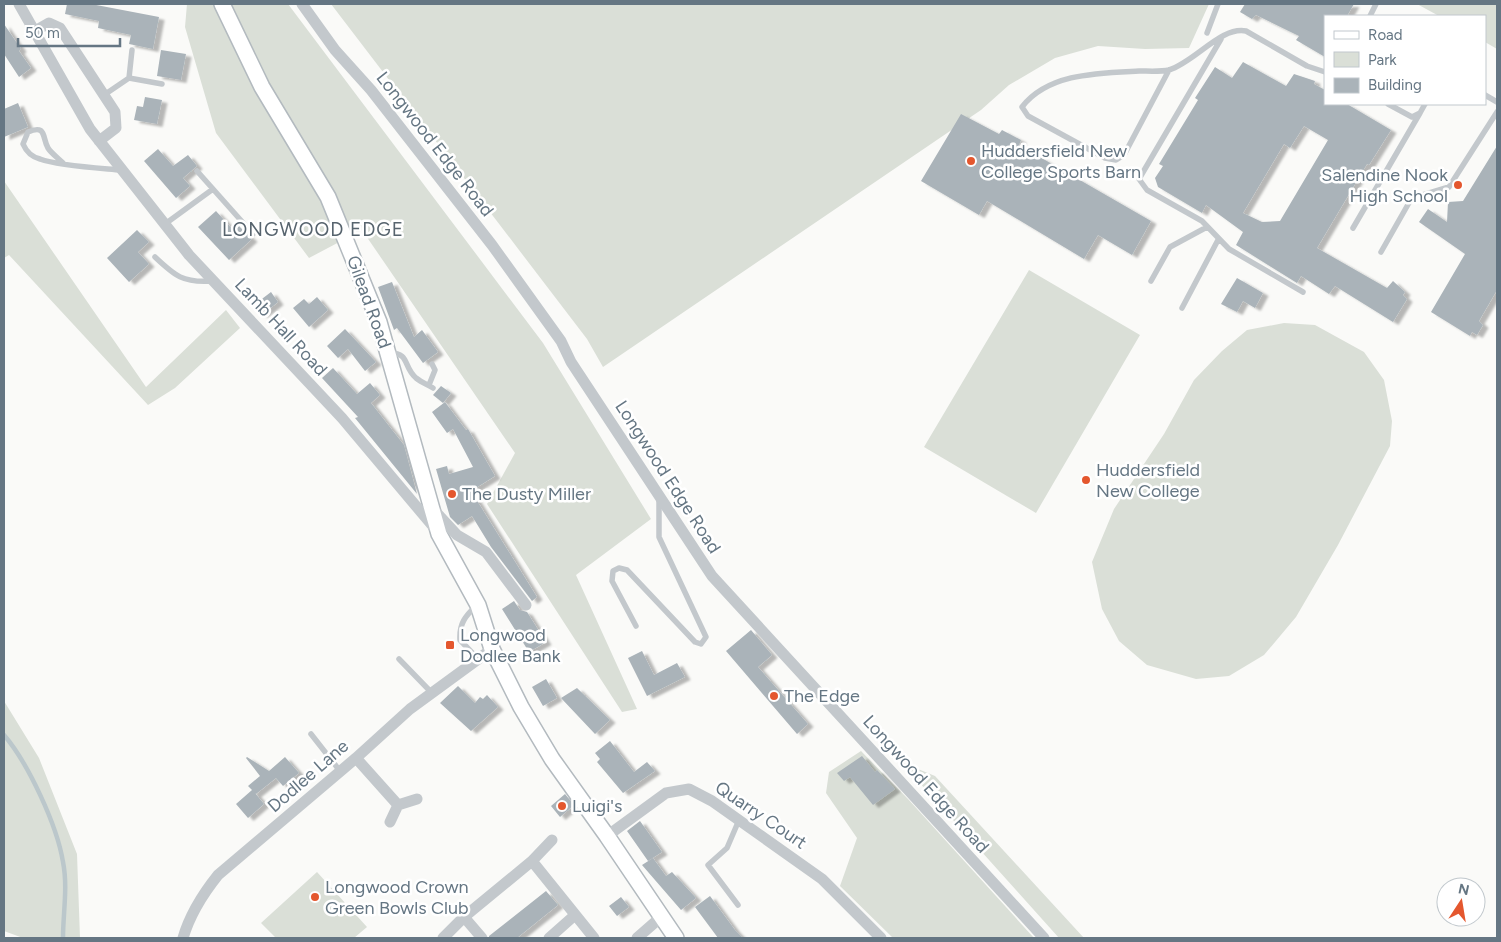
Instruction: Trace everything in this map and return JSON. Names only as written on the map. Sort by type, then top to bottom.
[{"type":"street","name":"Lamb Hall Road","points":[[19,4],[90,129],[188,255],[342,418],[440,534]]},
{"type":"street","name":"Gilead Road","points":[[222,4],[262,87],[328,197],[379,322],[440,534],[478,605],[492,649],[521,707],[552,759],[608,836],[676,938]]},
{"type":"street","name":"Longwood Edge Road","points":[[302,4],[335,50],[371,90],[492,245],[561,341],[572,362],[659,499],[712,576],[1044,938]]},
{"type":"street","points":[[35,31],[49,22],[60,28],[115,112],[116,128],[99,141]]},
{"type":"street","points":[[434,510],[457,535],[486,552],[526,605]]},
{"type":"street","name":"Dodlee Lane","points":[[183,938],[200,898],[218,875],[431,692],[492,649]]},
{"type":"street","points":[[356,758],[398,805]]},
{"type":"street","name":"Quarry Court","points":[[608,836],[666,793],[689,789],[712,801],[822,879],[881,938]]},
{"type":"street","points":[[390,822],[398,805],[417,799]]},
{"type":"street","points":[[443,938],[464,917],[532,861],[552,840]]},
{"type":"street","points":[[532,861],[594,938]]},
{"type":"street","points":[[549,938],[575,915]]},
{"type":"street","points":[[464,917],[482,938]]},
{"type":"street","points":[[637,938],[661,917]]},
{"type":"lane","points":[[1207,33],[1218,4]]},
{"type":"lane","points":[[1169,70],[1124,155],[1116,160],[1105,158],[1028,116],[1022,107],[1039,89],[1069,78],[1104,73],[1169,70],[1191,59],[1224,35],[1240,30],[1246,31],[1307,66],[1324,72]]},
{"type":"lane","points":[[1224,35],[1139,179],[1147,190],[1202,221],[1229,250],[1303,292]]},
{"type":"lane","points":[[129,78],[132,50]]},
{"type":"lane","points":[[104,95],[129,78],[162,84]]},
{"type":"lane","points":[[1486,96],[1497,102]]},
{"type":"lane","points":[[1390,105],[1412,117],[1420,113]]},
{"type":"lane","points":[[1353,228],[1424,105]]},
{"type":"lane","points":[[1381,252],[1410,201],[1416,196],[1450,187],[1497,112]]},
{"type":"lane","points":[[63,163],[47,147],[45,136],[40,131],[35,129],[28,132],[23,144],[26,151],[39,159],[63,163],[123,171]]},
{"type":"lane","points":[[197,171],[253,234]]},
{"type":"lane","points":[[165,224],[213,189]]},
{"type":"lane","points":[[1151,281],[1170,247],[1207,227]]},
{"type":"lane","points":[[1182,308],[1218,240]]},
{"type":"lane","points":[[155,258],[175,276],[199,282],[213,281]]},
{"type":"lane","points":[[388,353],[399,353],[404,357],[416,379],[431,387],[435,370],[432,364]]},
{"type":"lane","points":[[636,626],[612,581],[613,571],[619,568],[628,570],[695,642],[701,644],[706,637],[659,537],[659,499]]},
{"type":"lane","points":[[478,605],[468,613],[460,630],[460,640],[478,659]]},
{"type":"lane","points":[[399,659],[431,692]]},
{"type":"lane","points":[[311,734],[340,771]]},
{"type":"lane","points":[[738,905],[708,864],[727,848],[739,820]]},
{"type":"green space","points":[[187,4],[288,4],[543,343],[651,519],[576,575],[637,709],[622,712],[487,504],[515,453],[362,230],[309,258],[216,133],[185,27]]},
{"type":"green space","points":[[331,4],[1209,4],[1189,48],[1145,49],[1098,46],[1055,58],[1009,85],[981,110],[603,367],[587,339]]},
{"type":"green space","points":[[1417,4],[1497,4],[1497,49],[1486,43],[1486,15],[1437,15]]},
{"type":"green space","points":[[4,181],[146,387],[226,310],[240,328],[175,388],[148,405],[9,255],[4,258]]},
{"type":"green space","points":[[1029,270],[1140,335],[1036,513],[924,447]]},
{"type":"green space","points":[[1284,323],[1315,325],[1364,352],[1384,380],[1392,421],[1390,446],[1338,545],[1296,617],[1264,655],[1229,676],[1196,679],[1147,665],[1119,641],[1102,609],[1092,562],[1114,509],[1164,434],[1194,380],[1222,351],[1247,330]]},
{"type":"green space","points":[[4,701],[39,758],[77,854],[80,938],[23,938],[4,931]]},
{"type":"green space","points":[[861,751],[908,799],[1034,938],[893,938],[840,886],[857,838],[826,793],[829,772]]},
{"type":"green space","points":[[901,762],[935,776],[1084,938],[1059,938]]},
{"type":"green space","name":"Longwood Crown Green Bowls Club","points":[[317,872],[367,927],[354,938],[276,938],[261,923]]},
{"type":"building","points":[[67,4],[91,4],[159,17],[153,49],[129,44],[131,35],[98,28],[99,21],[65,14]]},
{"type":"building","points":[[1245,4],[1354,4],[1348,15],[1324,15],[1324,56],[1296,40],[1299,36],[1256,15],[1252,19],[1240,12]]},
{"type":"building","points":[[4,24],[31,68],[19,77],[4,54]]},
{"type":"building","points":[[161,50],[186,54],[181,80],[157,76]]},
{"type":"building","points":[[1243,62],[1286,86],[1294,74],[1315,81],[1314,84],[1324,89],[1324,105],[1349,105],[1391,130],[1369,165],[1367,164],[1317,248],[1387,288],[1393,281],[1405,292],[1403,295],[1407,299],[1393,322],[1335,286],[1329,294],[1301,276],[1297,283],[1236,245],[1243,232],[1206,205],[1202,213],[1158,187],[1155,178],[1163,166],[1159,164],[1198,100],[1195,98],[1215,67],[1232,78]],"holes":[[[1304,126],[1328,140],[1280,221],[1262,222],[1243,213],[1284,144],[1290,148]]]},
{"type":"building","points":[[145,97],[162,100],[157,124],[134,120],[137,106],[143,107]]},
{"type":"building","points":[[18,103],[28,127],[4,137],[4,109]]},
{"type":"building","points":[[961,114],[999,134],[1002,130],[1021,140],[1019,145],[1151,221],[1132,255],[1098,235],[1084,259],[987,201],[979,215],[921,181]]},
{"type":"building","points":[[1497,146],[1497,290],[1479,321],[1483,325],[1477,335],[1472,332],[1470,336],[1431,312],[1465,254],[1419,222],[1428,209],[1447,222],[1448,202],[1463,201]]},
{"type":"building","points":[[158,149],[173,166],[188,155],[197,166],[183,178],[190,186],[176,198],[144,161]]},
{"type":"building","points":[[216,211],[234,231],[239,226],[252,239],[229,260],[198,227]]},
{"type":"building","points":[[137,230],[149,242],[138,252],[149,264],[129,282],[107,258]]},
{"type":"building","points":[[1237,278],[1263,293],[1255,308],[1243,301],[1237,312],[1221,304]]},
{"type":"building","points":[[392,282],[414,337],[422,330],[438,352],[423,363],[397,328],[394,330],[378,287]]},
{"type":"building","points":[[271,292],[278,302],[262,315],[254,305]]},
{"type":"building","points":[[317,297],[328,310],[309,327],[293,308],[304,299],[309,304]]},
{"type":"building","points":[[345,329],[376,362],[365,371],[348,349],[338,358],[327,346]]},
{"type":"building","points":[[333,368],[357,394],[370,383],[380,395],[371,403],[404,445],[417,494],[355,418],[358,417],[322,378]]},
{"type":"building","points":[[441,386],[451,393],[443,403],[433,395]]},
{"type":"building","points":[[445,402],[466,430],[468,429],[495,476],[471,491],[537,597],[532,601],[491,547],[472,516],[458,525],[450,517],[436,469],[447,466],[449,474],[473,467],[453,429],[447,433],[432,412]]},
{"type":"building","points":[[514,601],[520,610],[527,612],[546,642],[529,652],[502,609]]},
{"type":"building","name":"The Edge","points":[[751,630],[772,655],[758,667],[808,724],[797,734],[726,651]]},
{"type":"building","points":[[642,651],[654,675],[677,663],[685,677],[647,696],[628,658]]},
{"type":"building","points":[[546,679],[557,698],[543,706],[532,687]]},
{"type":"building","points":[[458,686],[475,703],[480,697],[483,699],[487,695],[498,707],[471,731],[440,703]]},
{"type":"building","points":[[577,688],[610,720],[595,734],[561,698]]},
{"type":"building","points":[[610,741],[634,772],[647,762],[655,771],[623,793],[597,762],[600,759],[595,753]]},
{"type":"building","points":[[862,756],[875,772],[877,770],[895,789],[873,805],[850,777],[844,781],[837,773]]},
{"type":"building","points":[[247,757],[269,771],[285,757],[299,773],[283,786],[276,778],[255,793],[264,804],[248,818],[236,804],[252,790],[248,786],[260,776]]},
{"type":"building","name":"Luigi's","points":[[565,794],[574,805],[560,817],[551,806]]},
{"type":"building","points":[[640,821],[662,852],[648,861],[627,831]]},
{"type":"building","points":[[653,858],[666,876],[672,872],[696,898],[681,910],[642,865]]},
{"type":"building","points":[[546,891],[558,905],[517,938],[489,938],[489,936]]},
{"type":"building","points":[[710,896],[743,938],[718,938],[695,907]]},
{"type":"building","points":[[621,897],[629,907],[617,916],[609,906]]},
{"type":"waterway","points":[[4,735],[32,778],[55,830],[60,847],[65,881],[63,938]]},
{"type":"place","name":"Huddersfield New College Sports Barn","points":[[971,161]]},
{"type":"place","name":"Salendine Nook High School","points":[[1458,185]]},
{"type":"place","name":"Huddersfield New College","points":[[1086,480]]},
{"type":"place","name":"The Dusty Miller","points":[[452,494]]},
{"type":"place","name":"Longwood Dodlee Bank","points":[[450,645]]},
{"type":"place","name":"The Edge","points":[[774,696]]},
{"type":"place","name":"Luigi's","points":[[562,806]]},
{"type":"place","name":"Longwood Crown Green Bowls Club","points":[[315,897]]},
{"type":"district","name":"LONGWOOD EDGE","points":[[313,229]]}]
